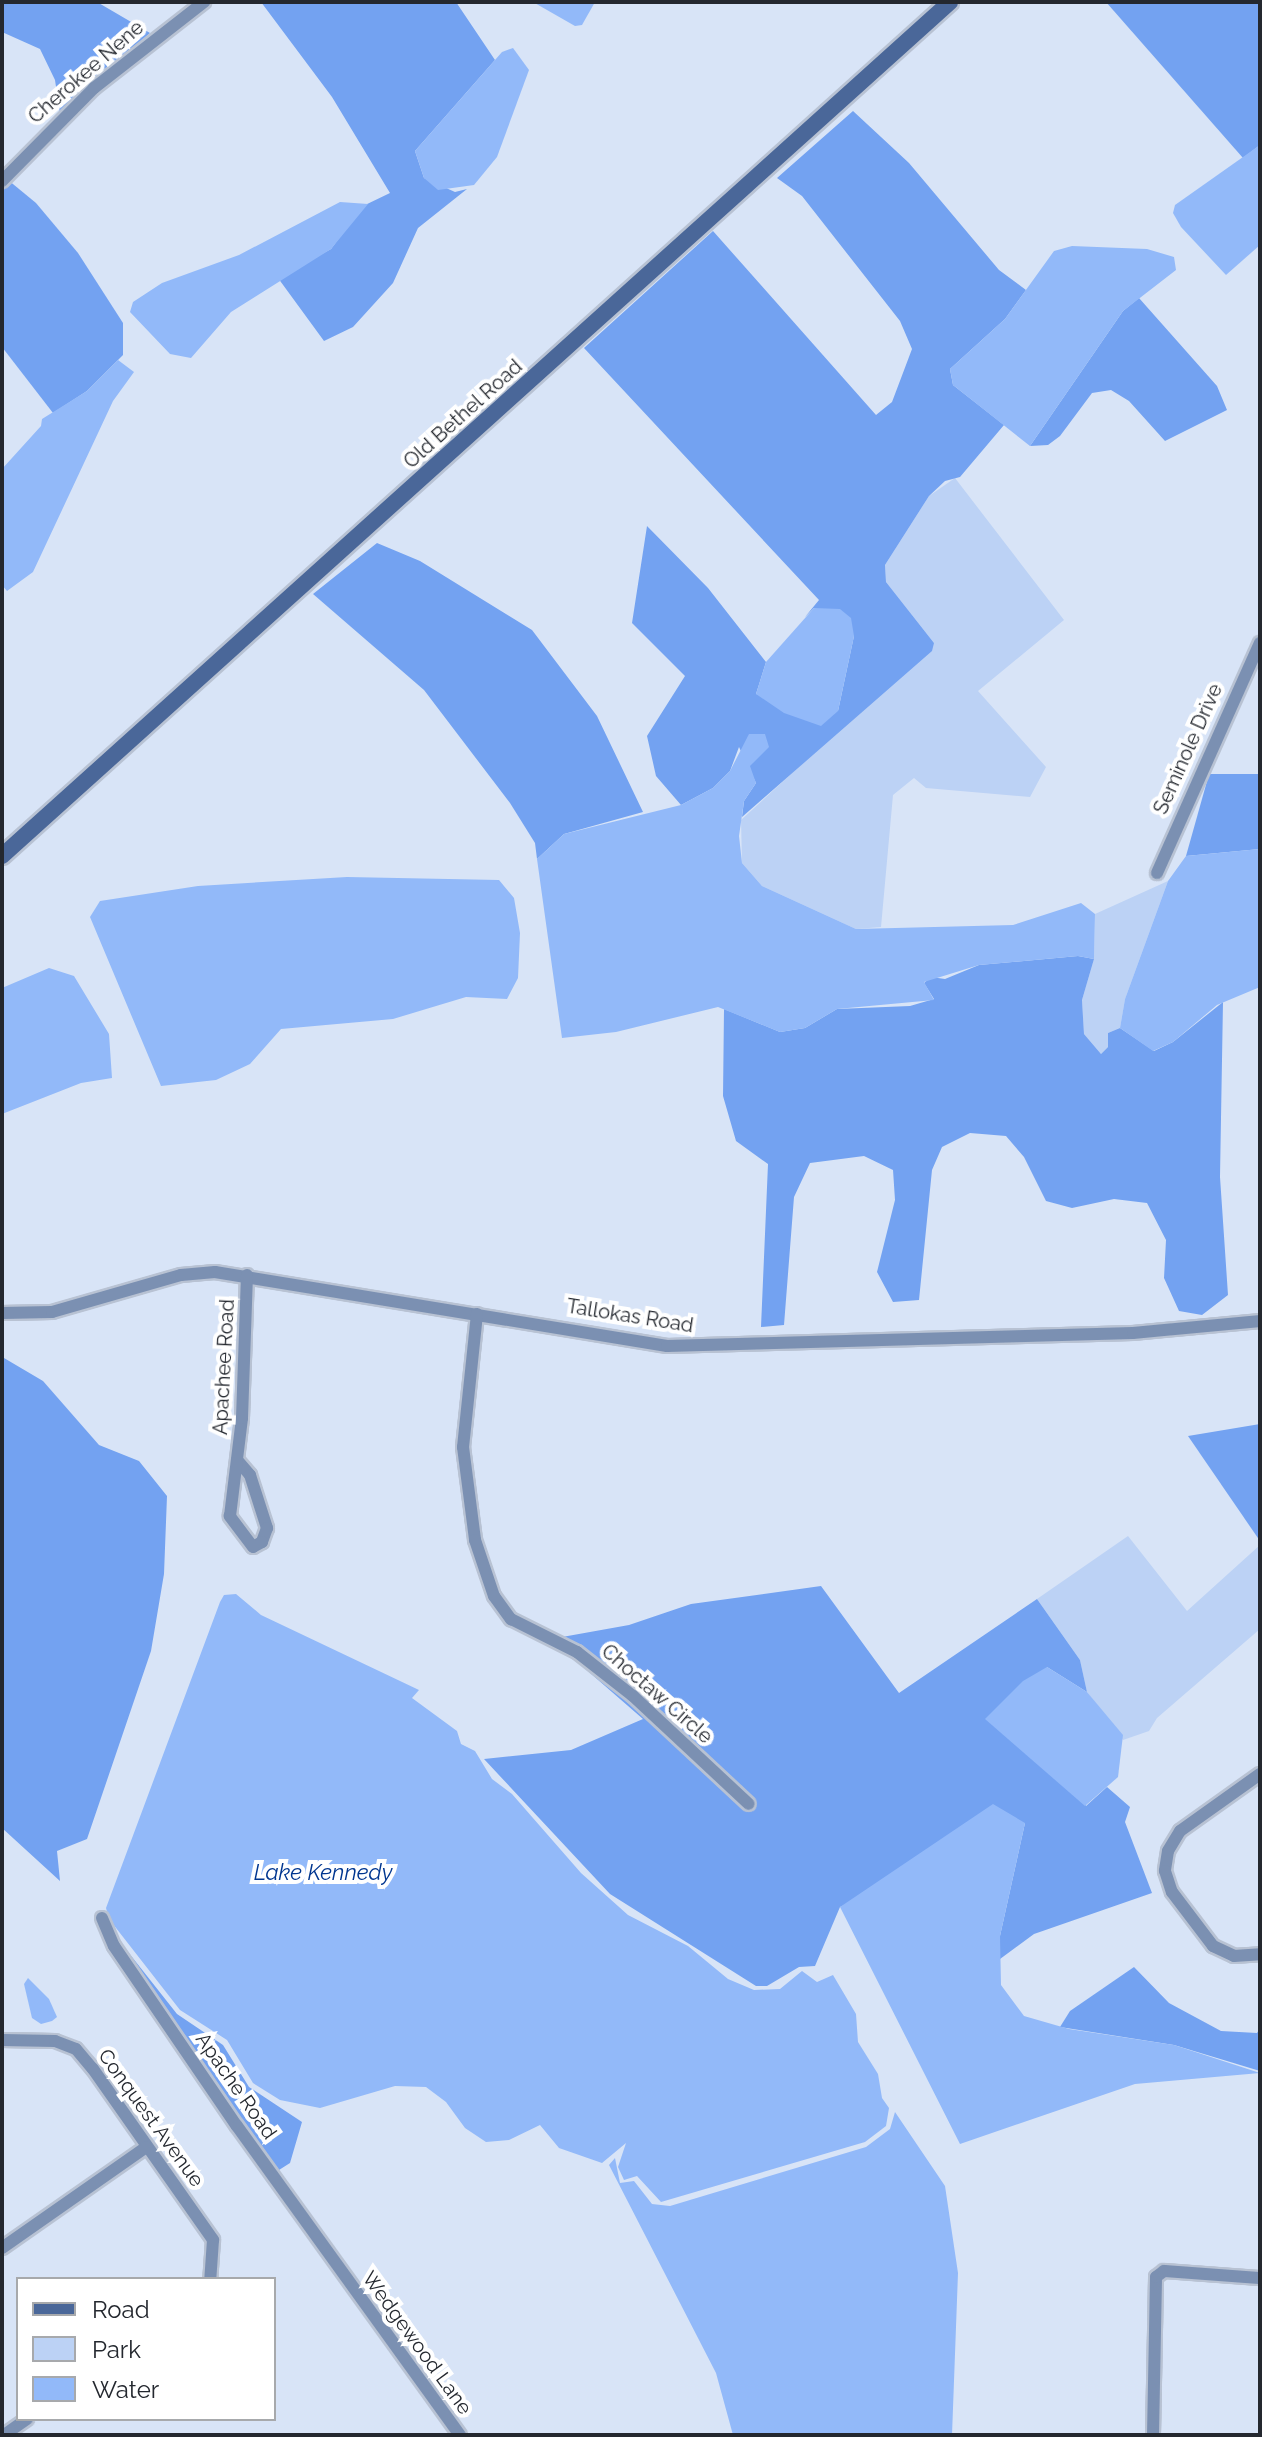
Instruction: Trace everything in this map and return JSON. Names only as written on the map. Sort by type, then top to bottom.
[{"type":"street","name":"Cherokee Nene","points":[[2,181],[94,88],[204,2]]},
{"type":"street","name":"Old Bethel Road","points":[[2,856],[950,2]]},
{"type":"street","name":"Seminole Drive","points":[[1157,873],[1260,643]]},
{"type":"street","name":"Tallokas Road","points":[[2,1313],[52,1312],[191,1274],[247,1275],[477,1314],[701,1347],[1147,1333],[1260,1321]]},
{"type":"street","name":"Apachee Road","points":[[237,1460],[250,1475],[267,1528],[262,1542],[253,1547],[230,1516],[237,1460],[247,1275]]},
{"type":"street","name":"Choctaw Circle","points":[[477,1314],[463,1447],[475,1540],[494,1596],[511,1619],[577,1652],[633,1696],[749,1804]]},
{"type":"street","points":[[1260,1774],[1180,1831],[1168,1851],[1165,1871],[1172,1892],[1213,1946],[1234,1956],[1260,1954]]},
{"type":"street","name":"Apache Road","points":[[102,1918],[138,1982],[343,2274]]},
{"type":"street","name":"Conquest Avenue","points":[[2,2040],[35,2037],[76,2049],[213,2240],[210,2277]]},
{"type":"street","points":[[2,2248],[146,2147]]},
{"type":"street","points":[[1153,2435],[1156,2277],[1164,2271],[1260,2278]]},
{"type":"street","name":"Wedgewood Lane","points":[[343,2274],[460,2435]]},
{"type":"street","points":[[4,2435],[24,2421]]},
{"type":"green space","points":[[955,478],[1064,620],[978,691],[1046,767],[1030,797],[926,788],[914,778],[893,795],[881,927],[856,929],[762,886],[742,863],[741,820],[934,643],[886,582],[885,565],[929,496]]},
{"type":"green space","points":[[1168,881],[1125,999],[1120,1028],[1108,1033],[1108,1047],[1101,1054],[1084,1034],[1082,1000],[1094,959],[1095,914]]},
{"type":"green space","points":[[1128,1536],[1187,1611],[1260,1545],[1260,1629],[1157,1718],[1149,1731],[1123,1740],[1087,1692],[1080,1660],[1037,1599]]},
{"type":"shaded area","points":[[2,2],[97,2],[150,33],[60,114],[55,80],[40,49],[2,32]]},
{"type":"shaded area","points":[[261,2],[456,2],[495,60],[415,151],[424,178],[455,192],[467,189],[418,228],[393,283],[353,327],[324,341],[278,278],[331,249],[363,206],[390,193],[332,97]]},
{"type":"shaded area","points":[[1106,2],[1260,2],[1260,145],[1243,158]]},
{"type":"shaded area","points":[[853,111],[909,163],[999,270],[1026,290],[1005,319],[950,369],[953,385],[1004,425],[960,477],[945,481],[929,496],[885,565],[886,582],[934,643],[932,651],[742,817],[744,801],[756,783],[739,747],[730,771],[713,788],[681,805],[656,776],[647,736],[685,676],[632,623],[647,526],[708,588],[766,662],[756,694],[838,711],[854,636],[814,608],[805,617],[819,600],[584,348],[713,231],[876,415],[892,402],[912,349],[900,321],[802,196],[777,178]]},
{"type":"shaded area","points":[[2,175],[36,203],[78,253],[123,323],[123,355],[87,391],[53,413],[2,347]]},
{"type":"shaded area","points":[[1139,298],[1217,386],[1227,410],[1165,441],[1129,401],[1111,390],[1092,393],[1060,436],[1048,445],[1030,446],[1123,311]]},
{"type":"shaded area","points":[[377,543],[420,561],[532,630],[597,716],[643,812],[564,834],[537,859],[535,843],[510,803],[424,690],[313,594]]},
{"type":"shaded area","points":[[1209,774],[1260,774],[1260,849],[1186,856]]},
{"type":"shaded area","points":[[1078,956],[1094,959],[1082,1000],[1084,1034],[1101,1054],[1108,1047],[1108,1033],[1120,1028],[1154,1051],[1173,1042],[1223,1002],[1220,1177],[1228,1295],[1202,1315],[1179,1311],[1164,1278],[1166,1240],[1147,1203],[1114,1199],[1072,1208],[1046,1201],[1024,1157],[1006,1136],[970,1133],[942,1147],[932,1170],[919,1300],[893,1302],[877,1272],[895,1200],[893,1170],[864,1156],[810,1163],[794,1197],[784,1325],[761,1327],[768,1164],[736,1141],[723,1096],[724,1009],[780,1032],[805,1028],[837,1009],[910,1006],[934,999],[924,983],[931,977],[945,979],[979,965]]},
{"type":"shaded area","points":[[4,1358],[43,1381],[99,1445],[139,1461],[167,1496],[164,1574],[151,1651],[87,1839],[57,1851],[60,1881],[2,1828]]},
{"type":"shaded area","points":[[1260,1424],[1260,1541],[1188,1436]]},
{"type":"shaded area","points":[[821,1586],[899,1693],[1037,1599],[1080,1660],[1087,1692],[1047,1667],[1086,1806],[1107,1787],[1130,1807],[1125,1822],[1152,1893],[1034,1934],[1000,1959],[1000,1936],[1025,1823],[840,1907],[815,1966],[799,1967],[767,1986],[756,1986],[610,1894],[484,1759],[571,1750],[643,1719],[551,1639],[629,1625],[691,1604]]},
{"type":"shaded area","points":[[117,1938],[177,2014],[223,2045],[249,2087],[302,2122],[290,2163],[279,2170],[252,2136]]},
{"type":"shaded area","points":[[1134,1967],[1169,2003],[1221,2031],[1257,2033],[1260,2028],[1260,2071],[1174,2045],[1060,2027],[1070,2011]]},
{"type":"water","points":[[533,2],[595,2],[582,25],[575,26]]},
{"type":"water","points":[[513,48],[529,70],[497,157],[474,185],[438,190],[424,178],[415,151],[502,52]]},
{"type":"water","points":[[1260,145],[1260,245],[1226,275],[1181,227],[1173,213],[1175,205]]},
{"type":"water","points":[[340,202],[368,204],[331,249],[231,312],[191,358],[170,354],[130,312],[133,302],[162,283],[239,255]]},
{"type":"water","points":[[1072,246],[1147,249],[1174,257],[1176,270],[1123,311],[1030,446],[953,385],[950,369],[1005,319],[1054,251]]},
{"type":"water","points":[[118,360],[134,372],[113,401],[33,572],[7,591],[2,585],[2,469],[41,426],[42,419],[87,391]]},
{"type":"water","points":[[814,608],[840,609],[851,618],[854,636],[838,711],[821,726],[784,713],[756,694],[766,662]]},
{"type":"water","points":[[749,734],[765,734],[769,747],[750,766],[756,783],[744,801],[739,836],[742,863],[762,886],[856,929],[1013,925],[1081,903],[1095,914],[1094,959],[1078,956],[979,965],[924,982],[934,1000],[837,1009],[805,1028],[780,1032],[718,1007],[616,1032],[562,1038],[537,859],[564,834],[681,805],[713,788],[730,771]]},
{"type":"water","points":[[1260,849],[1260,987],[1217,1005],[1173,1042],[1153,1051],[1120,1028],[1125,999],[1168,881],[1186,856]]},
{"type":"water","points":[[347,877],[499,880],[514,898],[520,933],[518,978],[507,999],[466,997],[393,1019],[281,1029],[250,1064],[216,1080],[161,1086],[90,917],[100,901],[198,886]]},
{"type":"water","points":[[49,968],[74,976],[109,1034],[112,1078],[81,1083],[2,1114],[2,988]]},
{"type":"water","name":"Lake Kennedy","points":[[236,1594],[261,1615],[419,1690],[412,1698],[457,1731],[461,1744],[475,1751],[492,1779],[512,1794],[581,1873],[628,1915],[688,1946],[728,1979],[754,1990],[780,1989],[802,1971],[817,1982],[833,1975],[856,2014],[858,2042],[878,2074],[882,2098],[889,2108],[886,2126],[865,2142],[661,2202],[637,2176],[624,2180],[618,2167],[626,2143],[602,2163],[559,2148],[540,2125],[509,2140],[486,2142],[465,2128],[446,2102],[426,2087],[395,2086],[320,2108],[280,2100],[253,2083],[227,2040],[180,2010],[109,1919],[106,1908],[220,1602],[224,1595]]},
{"type":"water","points":[[1047,1667],[1087,1692],[1123,1735],[1118,1777],[1085,1806],[985,1719],[1023,1681]]},
{"type":"water","points":[[993,1804],[1025,1823],[1000,1936],[1001,1985],[1024,2016],[1069,2029],[1174,2045],[1260,2073],[1135,2084],[960,2144],[840,1907]]},
{"type":"water","points":[[28,1978],[49,1999],[57,2017],[52,2021],[41,2024],[32,2018],[24,1984]]},
{"type":"water","points":[[895,2112],[945,2186],[958,2273],[952,2435],[733,2435],[716,2373],[609,2165],[615,2158],[620,2183],[634,2181],[652,2204],[670,2206],[866,2147],[890,2129]]}]
